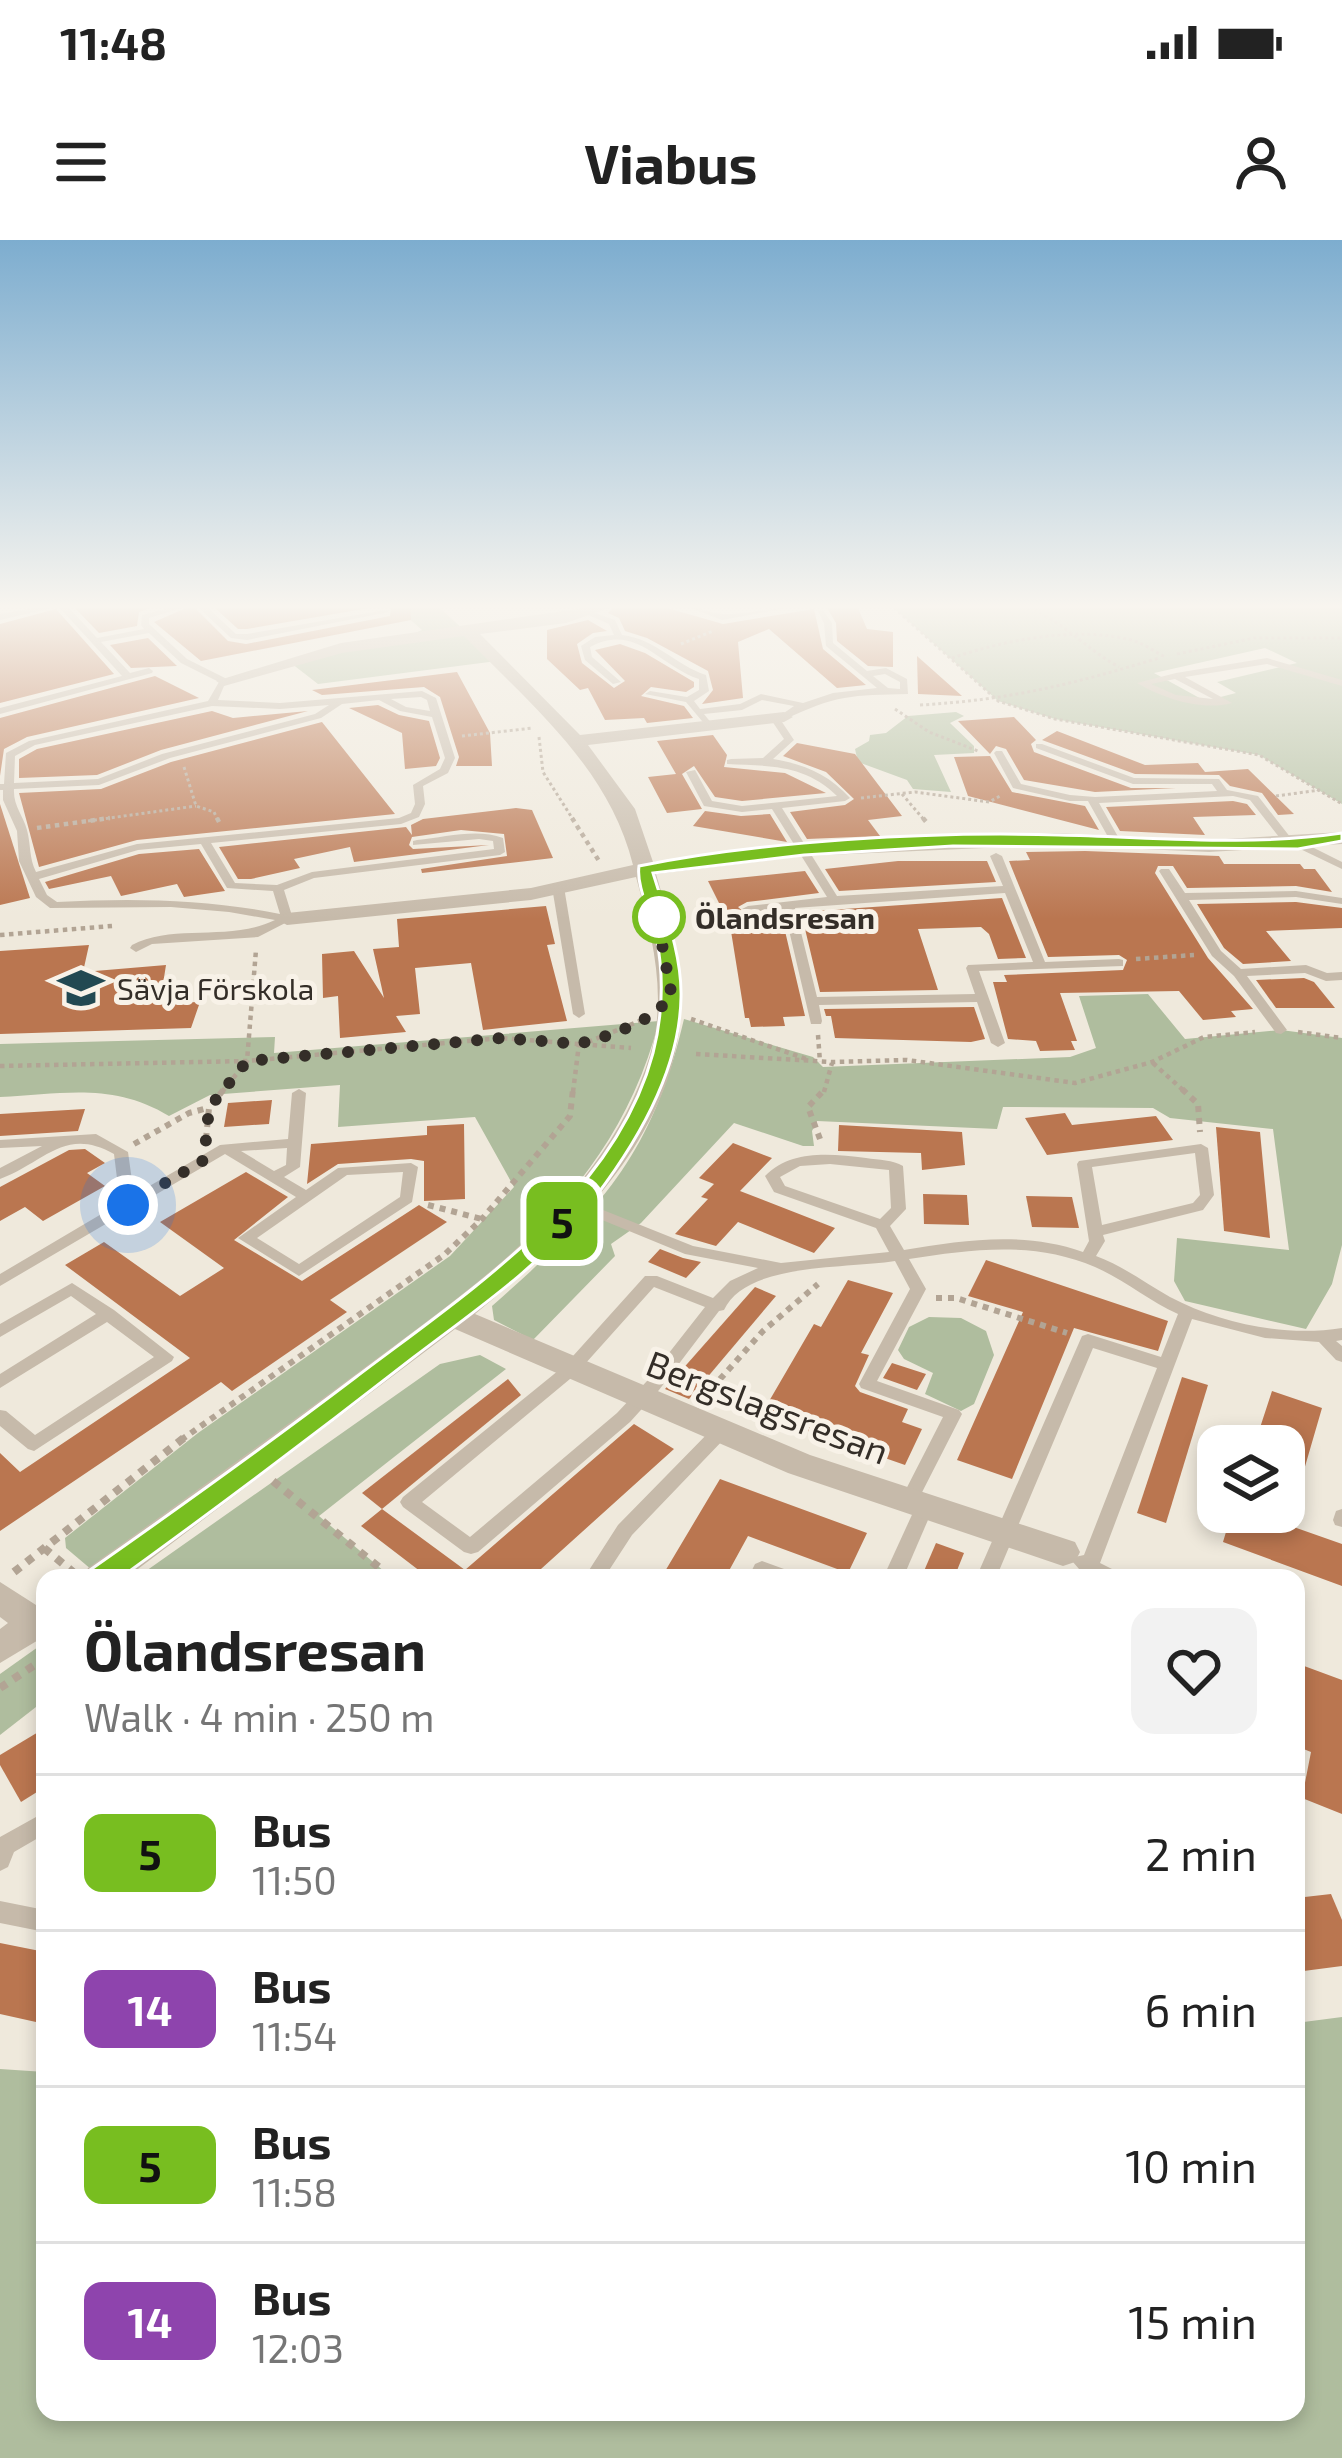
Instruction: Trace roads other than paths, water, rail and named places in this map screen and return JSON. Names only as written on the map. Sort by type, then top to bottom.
[{"type":"street","points":[[113,1569],[247,1473],[521,1261],[578,1205],[642,1109],[662,1054],[672,997],[664,936],[622,802],[546,712]]},
{"type":"street","points":[[574,741],[702,718],[780,717]]},
{"type":"street","points":[[287,919],[559,887],[644,869],[804,850],[974,841],[1294,844],[1342,838]]},
{"type":"street","name":"Bergslagsresan","points":[[452,1316],[720,1432],[1005,1533],[1079,1565]]},
{"type":"street","points":[[0,1596],[36,1628]]},
{"type":"street","points":[[0,1648],[36,1635]]},
{"type":"lane","points":[[174,712],[32,743],[10,755],[8,800],[42,897],[54,905],[150,900],[245,908],[287,919]]},
{"type":"lane","points":[[6,786],[99,782],[176,753],[325,712]]},
{"type":"lane","points":[[418,712],[438,715]]},
{"type":"lane","points":[[32,877],[137,848],[302,835],[401,821],[415,815],[420,804],[418,784],[444,771],[451,758],[437,712]]},
{"type":"lane","points":[[697,712],[702,718],[726,712]]},
{"type":"lane","points":[[767,759],[789,740],[780,717],[790,712]]},
{"type":"lane","points":[[1039,746],[1133,782],[1215,781],[1224,794]]},
{"type":"lane","points":[[999,753],[1017,786],[1092,800],[1224,794],[1254,798],[1294,844],[1342,866]]},
{"type":"lane","points":[[691,772],[708,804],[742,809],[845,798],[827,777],[767,759],[731,762]]},
{"type":"lane","points":[[1092,800],[1116,842]]},
{"type":"lane","points":[[775,806],[834,900]]},
{"type":"lane","points":[[401,821],[426,861]]},
{"type":"lane","points":[[5,846],[22,836]]},
{"type":"lane","points":[[204,841],[231,886],[278,888],[312,875],[500,852],[498,838],[417,843]]},
{"type":"lane","points":[[996,856],[1042,966]]},
{"type":"lane","points":[[1165,871],[1216,953],[1281,1030]]},
{"type":"lane","points":[[559,887],[579,1014]]},
{"type":"lane","points":[[278,888],[287,919]]},
{"type":"lane","points":[[748,909],[1010,889]]},
{"type":"lane","points":[[1181,897],[1296,894],[1342,901]]},
{"type":"lane","points":[[790,904],[816,1021]]},
{"type":"lane","points":[[136,948],[149,941],[257,933],[287,919]]},
{"type":"lane","points":[[998,1043],[971,968],[1118,963]]},
{"type":"lane","points":[[1238,974],[1306,969],[1325,977],[1342,976]]},
{"type":"lane","points":[[812,1000],[983,998]]},
{"type":"lane","points":[[274,1177],[293,1166],[299,1093]]},
{"type":"lane","points":[[0,1144],[96,1138],[121,1152],[128,1205]]},
{"type":"lane","points":[[0,1174],[62,1141]]},
{"type":"lane","points":[[0,1281],[225,1148],[294,1143]]},
{"type":"lane","points":[[225,1148],[306,1197]]},
{"type":"lane","points":[[1087,1259],[1097,1241],[1095,1232],[1084,1164],[1202,1148],[1207,1196],[1198,1207],[1095,1232]]},
{"type":"lane","points":[[882,1225],[899,1209],[896,1166],[820,1161],[783,1165],[772,1176],[779,1189],[882,1225],[918,1289],[867,1384],[953,1414],[896,1569]]},
{"type":"lane","points":[[411,1167],[406,1199],[299,1271],[247,1238],[306,1197],[343,1172],[411,1167]]},
{"type":"lane","points":[[578,1205],[690,1250],[778,1268],[841,1263],[960,1242],[1008,1243],[1087,1259],[1187,1312],[1333,1336],[1342,1356]]},
{"type":"lane","points":[[0,1256],[19,1270]]},
{"type":"lane","points":[[718,1306],[651,1280],[570,1370],[409,1502],[471,1547],[641,1400],[718,1306],[735,1285],[778,1268]]},
{"type":"lane","points":[[0,1331],[73,1288],[166,1357],[34,1444],[0,1415]]},
{"type":"lane","points":[[1079,1565],[1187,1312]]},
{"type":"lane","points":[[0,1382],[108,1315]]},
{"type":"lane","points":[[990,1569],[1088,1340],[1164,1364]]},
{"type":"lane","points":[[600,1569],[625,1530],[720,1432]]},
{"type":"lane","points":[[0,1860],[6,1846],[36,1828]]},
{"type":"lane","points":[[0,1912],[36,1919]]},
{"type":"place","name":"Ölandsresan","points":[[659,917]]},
{"type":"place","name":"Sävja Förskola","points":[[81,988]]}]
